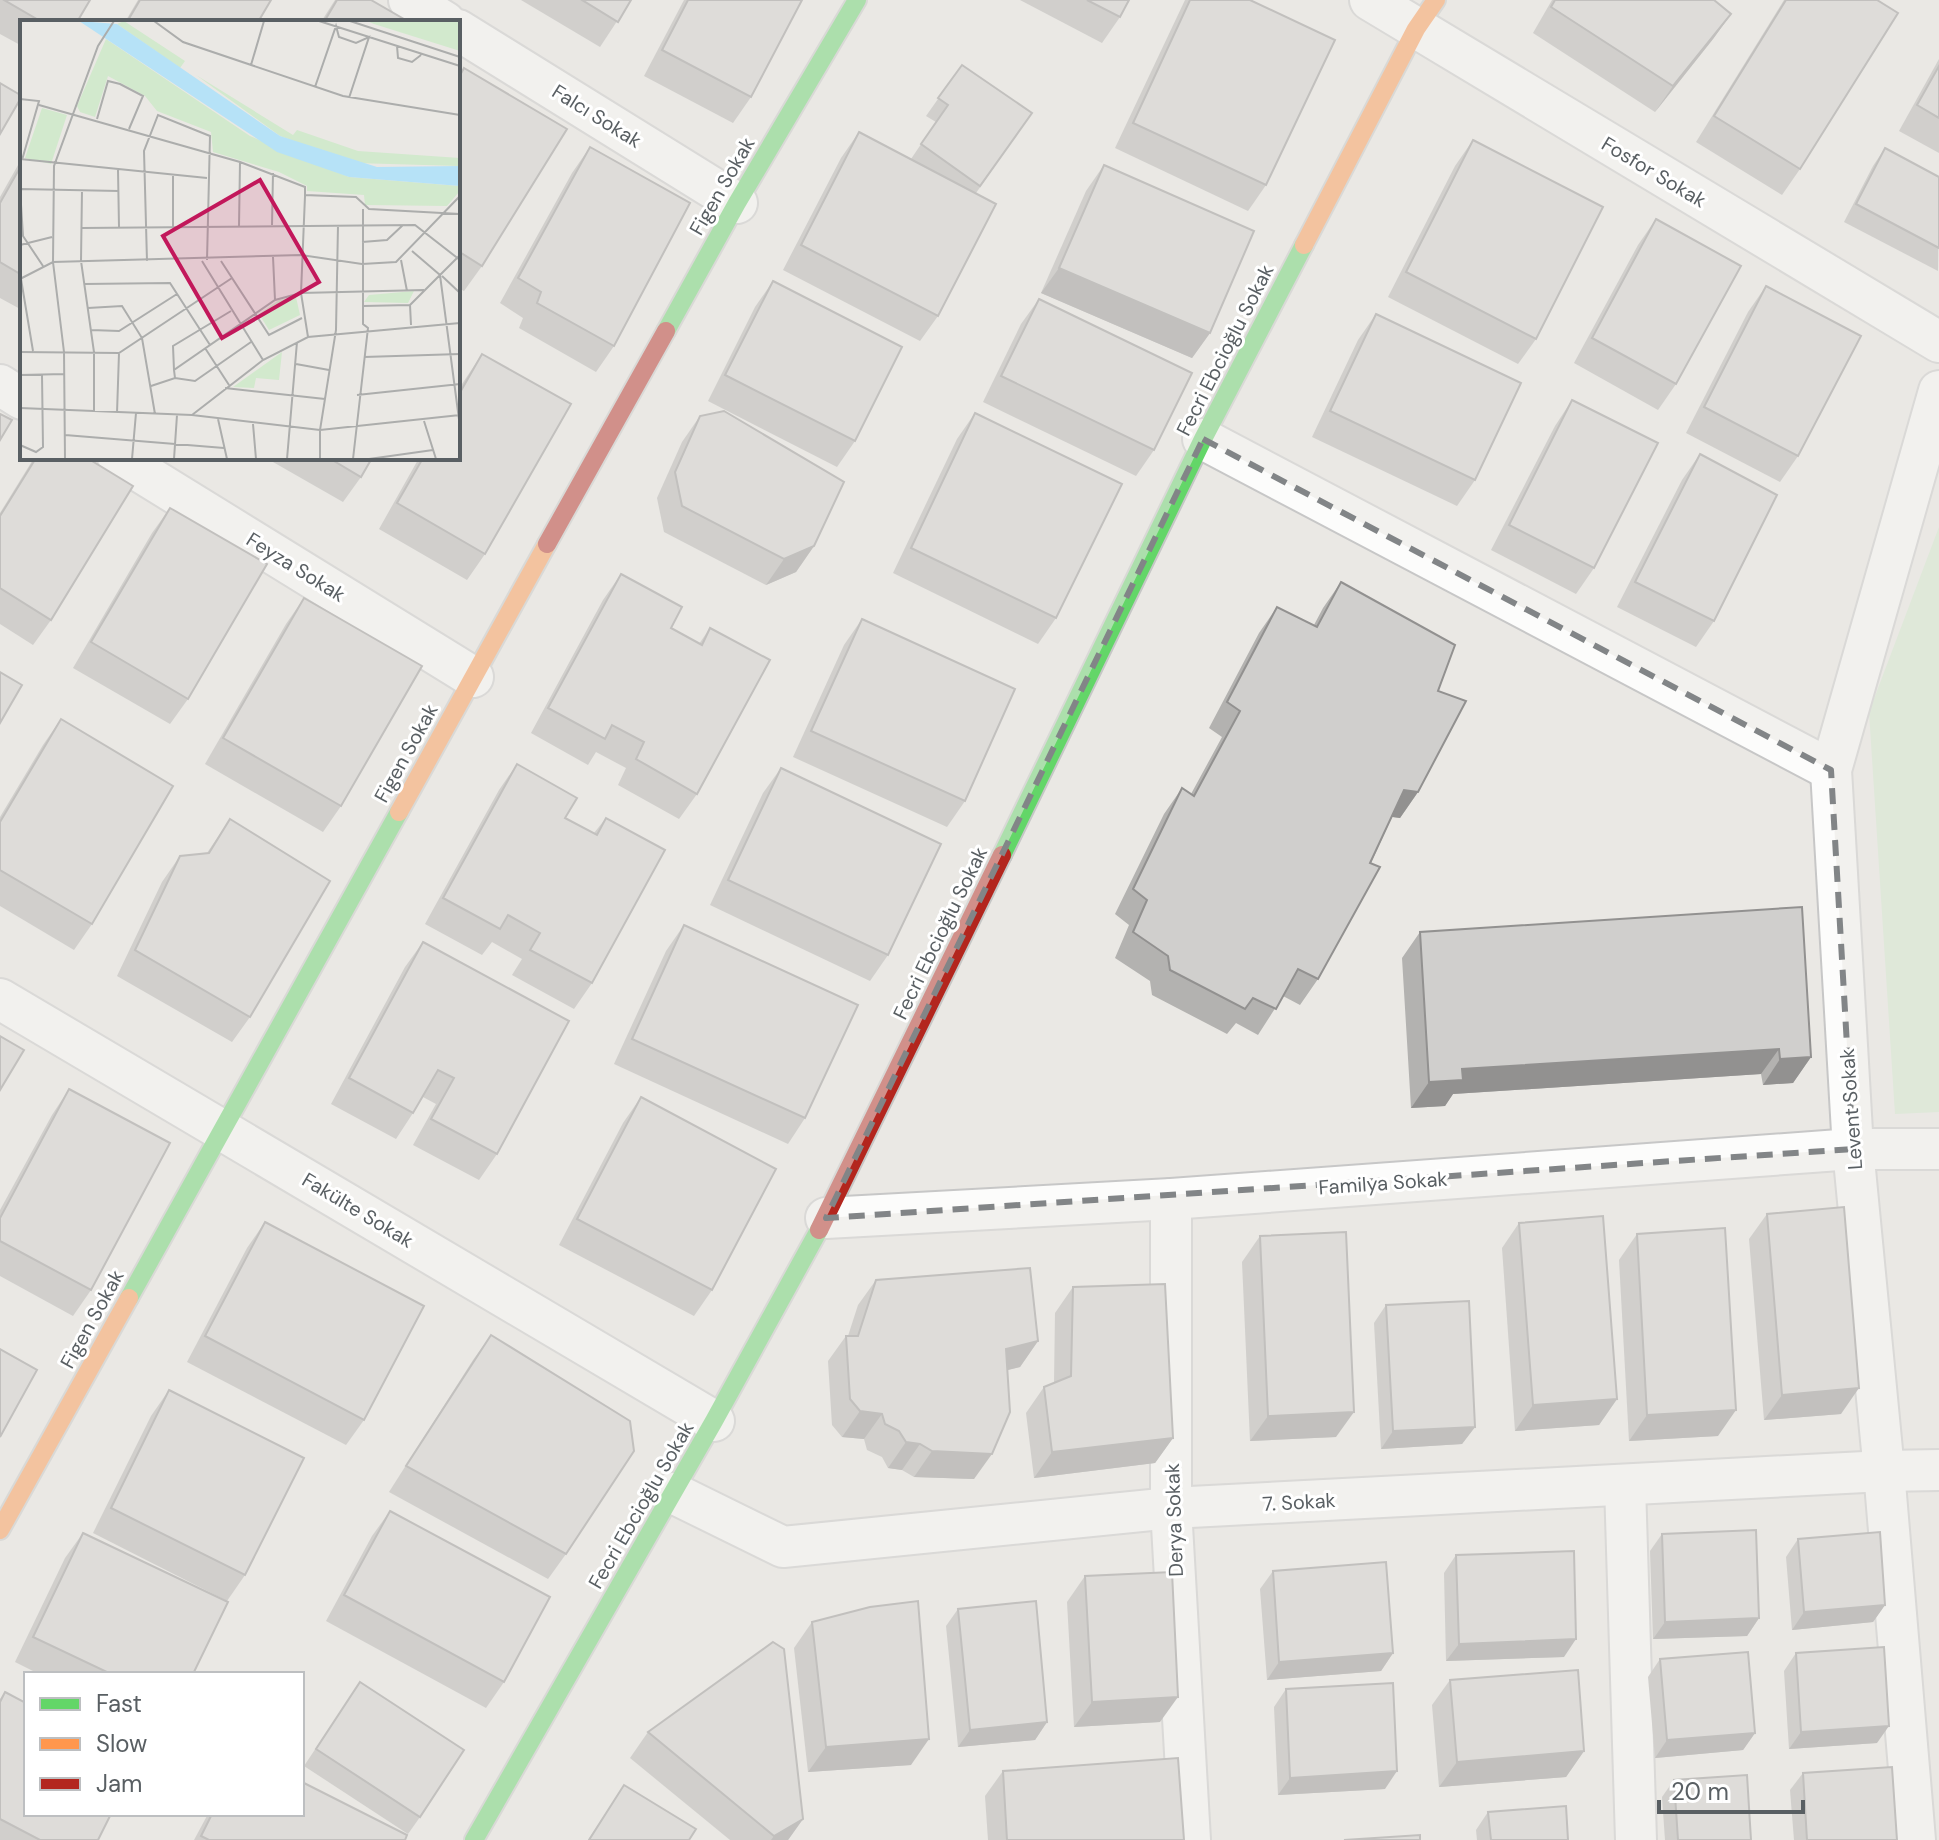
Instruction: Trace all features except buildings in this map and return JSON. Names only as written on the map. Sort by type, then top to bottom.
[{"type":"street","points":[[409,0],[442,20]]},
{"type":"street","name":"Figen Sokak","points":[[0,1530],[737,203],[857,0]]},
{"type":"street","name":"Fosfor Sokak","points":[[1370,0],[1426,14],[1939,342]]},
{"type":"street","name":"Fecri Ebcioğlu Sokak","points":[[474,1840],[714,1421],[826,1218],[1203,439],[1426,14]]},
{"type":"street","name":"Falcı Sokak","points":[[460,31],[737,203]]},
{"type":"street","points":[[0,385],[20,398]]},
{"type":"street","name":"Levent Sokak","points":[[1915,1840],[1853,1149],[1831,770],[1939,391]]},
{"type":"street","points":[[1203,439],[1831,770]]},
{"type":"street","name":"Feyza Sokak","points":[[121,460],[473,677]]},
{"type":"street","name":"Fakülte Sokak","points":[[0,999],[714,1421]]},
{"type":"street","name":"Familya Sokak","points":[[826,1218],[1171,1199],[1853,1149],[1939,1149]]},
{"type":"street","name":"Derya Sokak","points":[[1171,1199],[1171,1508],[1190,1840]]},
{"type":"street","name":"7. Sokak","points":[[673,1493],[783,1547],[1171,1508],[1939,1470]]},
{"type":"street","points":[[1625,1485],[1636,1840]]},
{"type":"highlighted area","points":[[1203,439],[1831,770],[1853,1149],[826,1218]]},
{"type":"green space","points":[[1939,527],[1939,1112],[1895,1114],[1869,712]]},
{"type":"traffic: fast","points":[[666,331],[737,203],[857,0]]},
{"type":"traffic: fast","points":[[1002,855],[1203,439],[1304,245]]},
{"type":"traffic: fast","points":[[129,1298],[399,812]]},
{"type":"traffic: fast","points":[[474,1840],[714,1421],[819,1230]]},
{"type":"traffic: slow","points":[[1304,245],[1416,29],[1436,0]]},
{"type":"traffic: slow","points":[[399,812],[547,544]]},
{"type":"traffic: slow","points":[[0,1530],[129,1298]]},
{"type":"traffic: jam","points":[[547,544],[666,331]]},
{"type":"traffic: jam","points":[[819,1230],[1002,855]]}]
